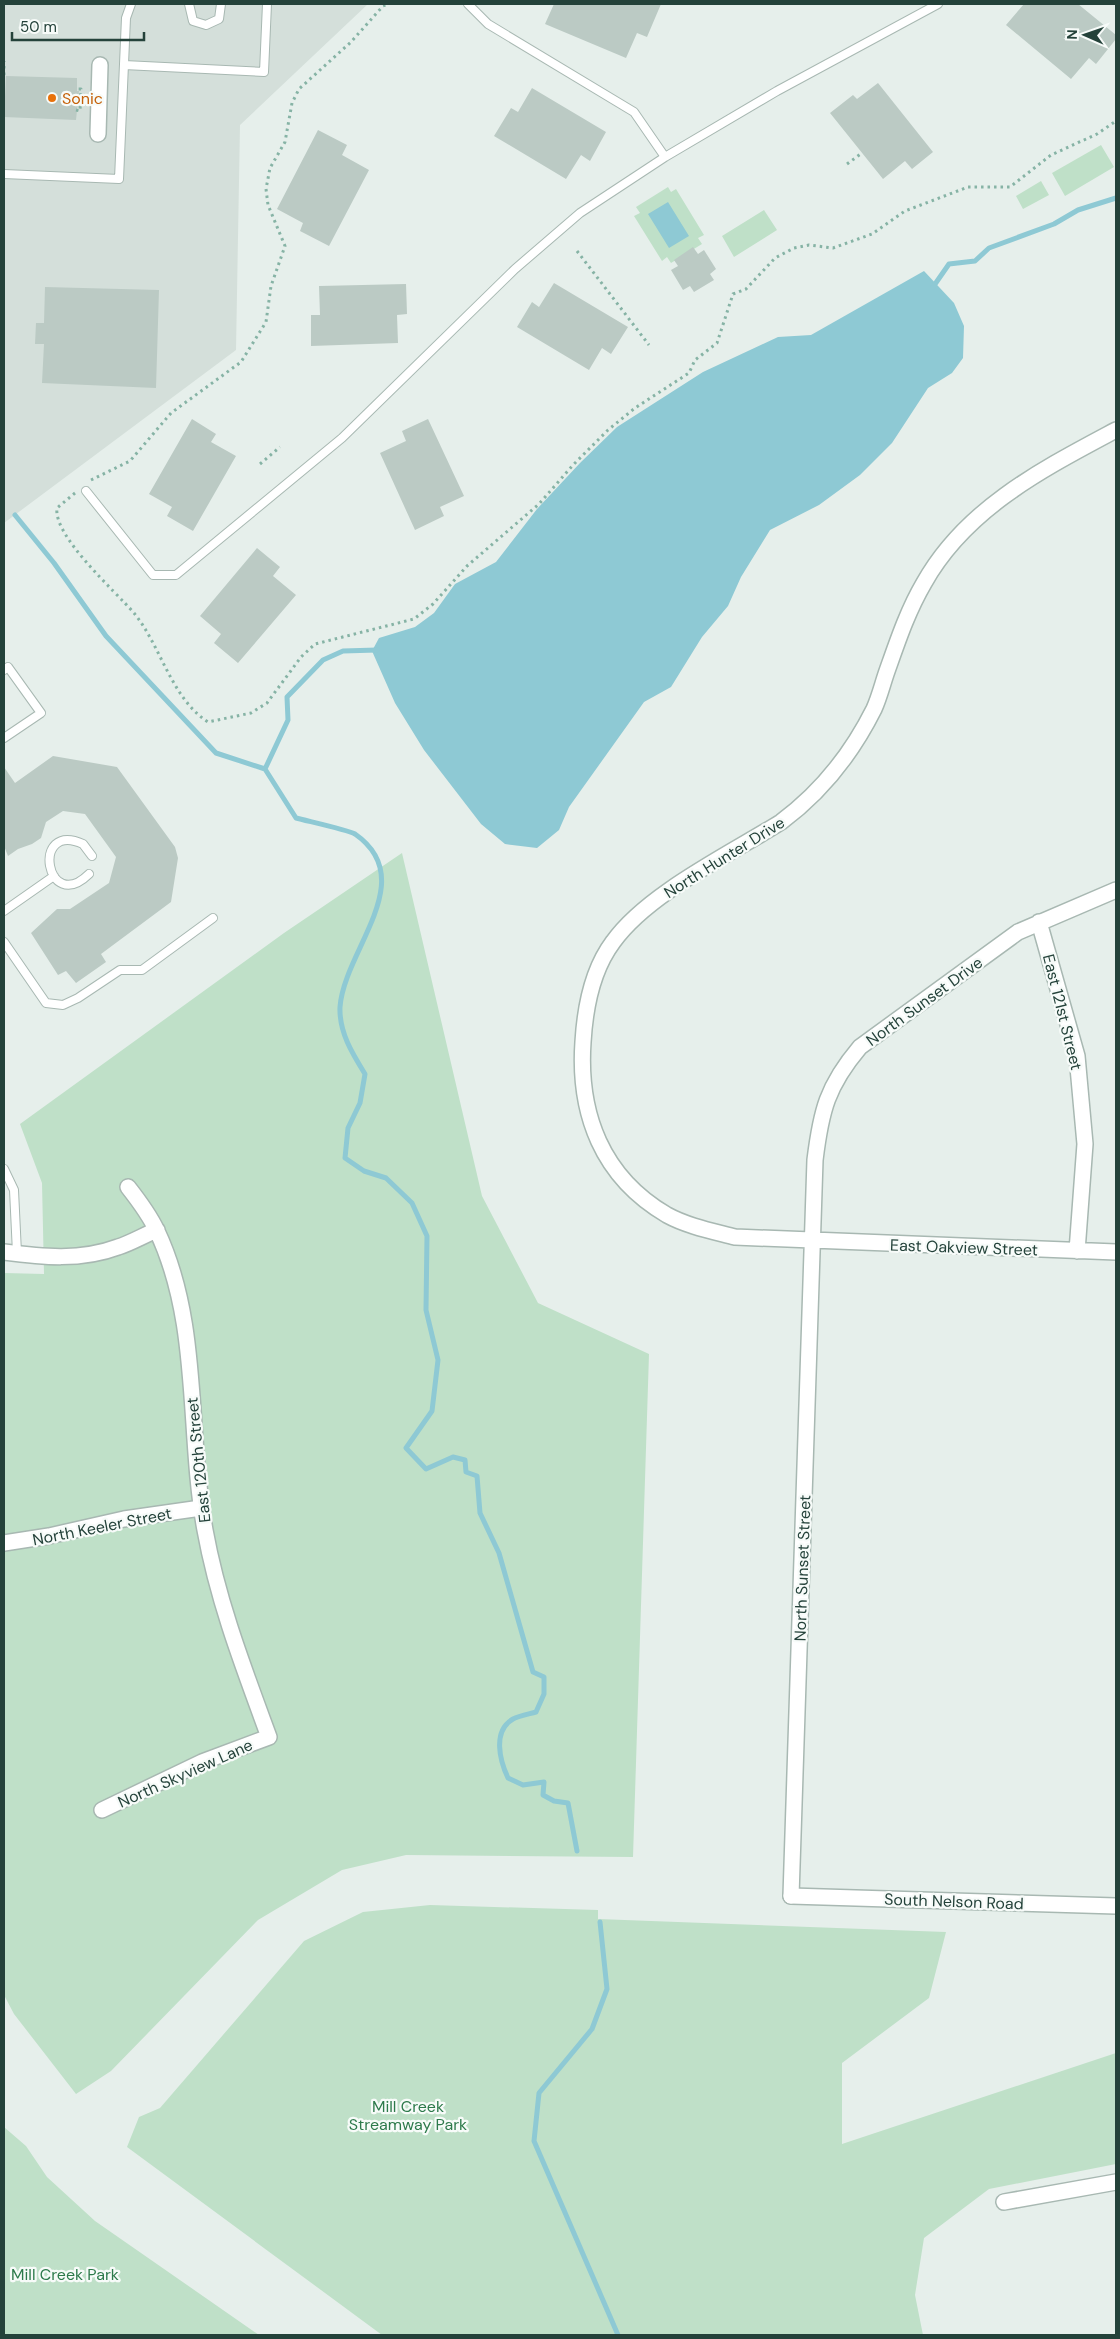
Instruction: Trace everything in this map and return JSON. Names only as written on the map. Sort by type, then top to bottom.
[{"type":"street","points":[[98,134],[100,65]]},
{"type":"street","name":"North Hunter Drive","points":[[812,1240],[735,1237],[701,1228],[668,1215],[645,1200],[615,1171],[588,1117],[582,1064],[585,1013],[599,967],[612,943],[642,911],[670,890],[781,822],[797,810],[838,767],[874,708],[899,637],[925,581],[949,548],[974,520],[1027,479],[1116,430]]},
{"type":"street","name":"North Sunset Drive","points":[[812,1240],[815,1160],[819,1128],[829,1093],[840,1070],[860,1047],[892,1022],[1018,932],[1116,890]]},
{"type":"street","name":"East 121st Street","points":[[1039,922],[1077,1056],[1085,1144],[1077,1251]]},
{"type":"street","name":"East 120th Street","points":[[128,1187],[157,1230],[168,1257],[182,1317],[191,1388],[201,1508],[211,1558],[226,1619],[269,1736]]},
{"type":"street","points":[[10,1253],[60,1257],[100,1253],[119,1247],[157,1230]]},
{"type":"street","name":"East Oakview Street","points":[[812,1240],[1116,1252]]},
{"type":"street","name":"North Sunset Street","points":[[791,1896],[812,1240]]},
{"type":"street","name":"North Keeler Street","points":[[4,1543],[49,1536],[124,1519],[201,1508]]},
{"type":"street","name":"North Skyview Lane","points":[[102,1810],[202,1762],[269,1736]]},
{"type":"street","name":"South Nelson Road","points":[[791,1896],[1116,1906]]},
{"type":"street","points":[[1004,2202],[1116,2182]]},
{"type":"lane","points":[[4,174],[119,180],[126,18],[131,4]]},
{"type":"lane","points":[[189,4],[194,21],[206,25],[219,19],[221,4]]},
{"type":"lane","points":[[124,66],[264,72],[267,4]]},
{"type":"lane","points":[[468,4],[488,24],[634,112],[666,157]]},
{"type":"lane","points":[[83,490],[153,574],[176,575],[342,438],[515,269],[580,212],[666,157],[776,91],[938,4]]},
{"type":"lane","points":[[4,670],[8,667],[41,713],[4,738]]},
{"type":"lane","points":[[89,874],[83,880],[69,884],[62,883],[54,876],[48,859],[55,846],[62,842],[76,840],[83,844],[92,856]]},
{"type":"lane","points":[[4,911],[54,876]]},
{"type":"lane","points":[[4,942],[46,1003],[63,1005],[78,998],[120,970],[142,970],[213,918]]},
{"type":"lane","points":[[4,1169],[14,1190],[10,1253]]},
{"type":"path","points":[[86,483],[130,461],[171,414],[241,362],[266,322],[271,286],[285,246],[268,205],[266,188],[270,168],[285,142],[292,103],[299,90],[351,42],[383,6],[388,4]]},
{"type":"path","points":[[4,61],[4,75]]},
{"type":"path","points":[[76,110],[80,111],[80,89],[77,89]]},
{"type":"path","points":[[83,490],[57,508],[56,517],[60,525],[83,558],[135,615],[176,686],[198,716],[208,722],[251,714],[267,703],[301,657],[315,644],[414,619],[433,604],[467,566],[539,504],[573,465],[608,430],[635,408],[689,373],[695,360],[717,343],[733,294],[746,289],[775,258],[794,248],[809,245],[833,248],[872,234],[905,211],[968,187],[1010,187],[1051,155],[1097,134],[1116,121]]},
{"type":"path","points":[[847,164],[862,153]]},
{"type":"path","points":[[577,252],[649,345]]},
{"type":"path","points":[[260,464],[280,447]]},
{"type":"shaded area","points":[[4,4],[368,4],[240,125],[236,350],[4,523]]},
{"type":"green space","points":[[1101,145],[1114,167],[1065,196],[1052,173]]},
{"type":"green space","points":[[1041,181],[1049,195],[1023,209],[1016,196]]},
{"type":"green space","points":[[668,187],[671,192],[676,189],[704,235],[698,238],[702,244],[671,263],[667,257],[662,261],[634,216],[640,213],[636,207]]},
{"type":"green space","points":[[764,210],[777,230],[734,257],[722,236]]},
{"type":"green space","points":[[402,853],[482,1196],[538,1303],[649,1354],[633,1857],[406,1855],[342,1870],[258,1920],[111,2071],[76,2094],[14,2014],[4,1995],[4,1273],[44,1274],[42,1183],[20,1124],[284,933]]},
{"type":"green space","name":"Mill Creek Streamway Park","points":[[430,1905],[598,1910],[598,1919],[946,1932],[929,1998],[842,2063],[842,2144],[1116,2053],[1116,2164],[989,2189],[924,2238],[915,2295],[923,2335],[382,2335],[127,2147],[139,2117],[160,2108],[304,1941],[363,1912]]},
{"type":"green space","name":"Mill Creek Park","points":[[4,2127],[26,2146],[47,2177],[95,2221],[259,2335],[4,2335]]},
{"type":"water","points":[[668,202],[689,236],[669,248],[648,214]]},
{"type":"water","points":[[924,271],[954,303],[964,326],[963,358],[952,373],[928,388],[892,443],[860,475],[819,505],[770,530],[741,577],[728,606],[702,637],[671,687],[644,702],[569,807],[559,830],[537,848],[505,844],[481,824],[424,750],[395,703],[372,651],[379,638],[415,627],[434,613],[455,584],[496,562],[537,509],[617,427],[703,372],[778,337],[811,335]]},
{"type":"building","points":[[554,4],[661,4],[647,37],[637,33],[626,58],[545,24]]},
{"type":"building","points":[[1024,4],[1078,4],[1116,35],[1116,39],[1096,64],[1089,58],[1071,79],[1006,25]]},
{"type":"building","points":[[6,76],[77,78],[77,91],[79,91],[76,120],[4,117]]},
{"type":"building","points":[[878,83],[933,152],[912,169],[905,161],[883,179],[830,113],[853,95],[857,99]]},
{"type":"building","points":[[532,88],[606,132],[590,161],[581,155],[566,179],[494,136],[511,108],[518,112]]},
{"type":"building","points":[[318,130],[347,145],[342,155],[369,170],[329,246],[300,231],[303,223],[277,209]]},
{"type":"building","points":[[693,247],[698,254],[704,250],[716,269],[710,274],[714,280],[694,292],[690,286],[683,290],[671,270],[678,266],[674,260]]},
{"type":"building","points":[[554,283],[628,327],[611,354],[602,348],[589,370],[517,327],[532,302],[539,307]]},
{"type":"building","points":[[406,284],[407,314],[397,315],[398,343],[311,346],[311,315],[320,315],[319,286]]},
{"type":"building","points":[[45,287],[159,290],[156,388],[42,383],[44,344],[35,344],[36,323],[44,323]]},
{"type":"building","points":[[192,419],[216,434],[211,442],[236,456],[193,531],[167,516],[172,507],[149,494]]},
{"type":"building","points":[[428,419],[464,496],[440,507],[444,516],[415,530],[380,453],[406,441],[402,431]]},
{"type":"building","points":[[257,548],[280,567],[273,576],[296,595],[238,663],[214,643],[221,634],[200,616]]},
{"type":"building","points":[[53,756],[117,767],[175,847],[178,858],[171,902],[101,954],[106,962],[76,983],[66,971],[58,975],[31,933],[57,909],[70,909],[109,883],[116,857],[85,814],[63,811],[46,822],[41,838],[32,844],[18,849],[8,856],[4,846],[4,767],[15,783]]},
{"type":"waterway","points":[[933,287],[949,264],[975,261],[989,248],[1054,224],[1078,210],[1116,198]]},
{"type":"waterway","points":[[15,515],[54,563],[106,636],[216,753],[265,769],[296,818],[351,832],[373,852],[381,872],[380,894],[374,916],[344,985],[340,1007],[344,1034],[365,1074],[360,1103],[348,1128],[345,1158],[364,1171],[386,1178],[412,1203],[427,1236],[426,1310],[438,1360],[432,1411],[406,1448],[426,1469],[453,1457],[465,1460],[466,1472],[477,1476],[480,1513],[499,1553],[533,1672],[544,1677],[544,1694],[536,1712],[513,1719],[506,1724],[502,1731],[500,1738],[502,1763],[508,1778],[523,1785],[544,1782],[543,1795],[554,1801],[568,1803],[577,1851]]},
{"type":"waterway","points":[[265,769],[288,720],[287,697],[323,660],[343,651],[377,650]]},
{"type":"waterway","points":[[600,1922],[607,1989],[592,2029],[539,2093],[534,2141],[618,2335]]},
{"type":"place","name":"Sonic","points":[[52,98]]}]
